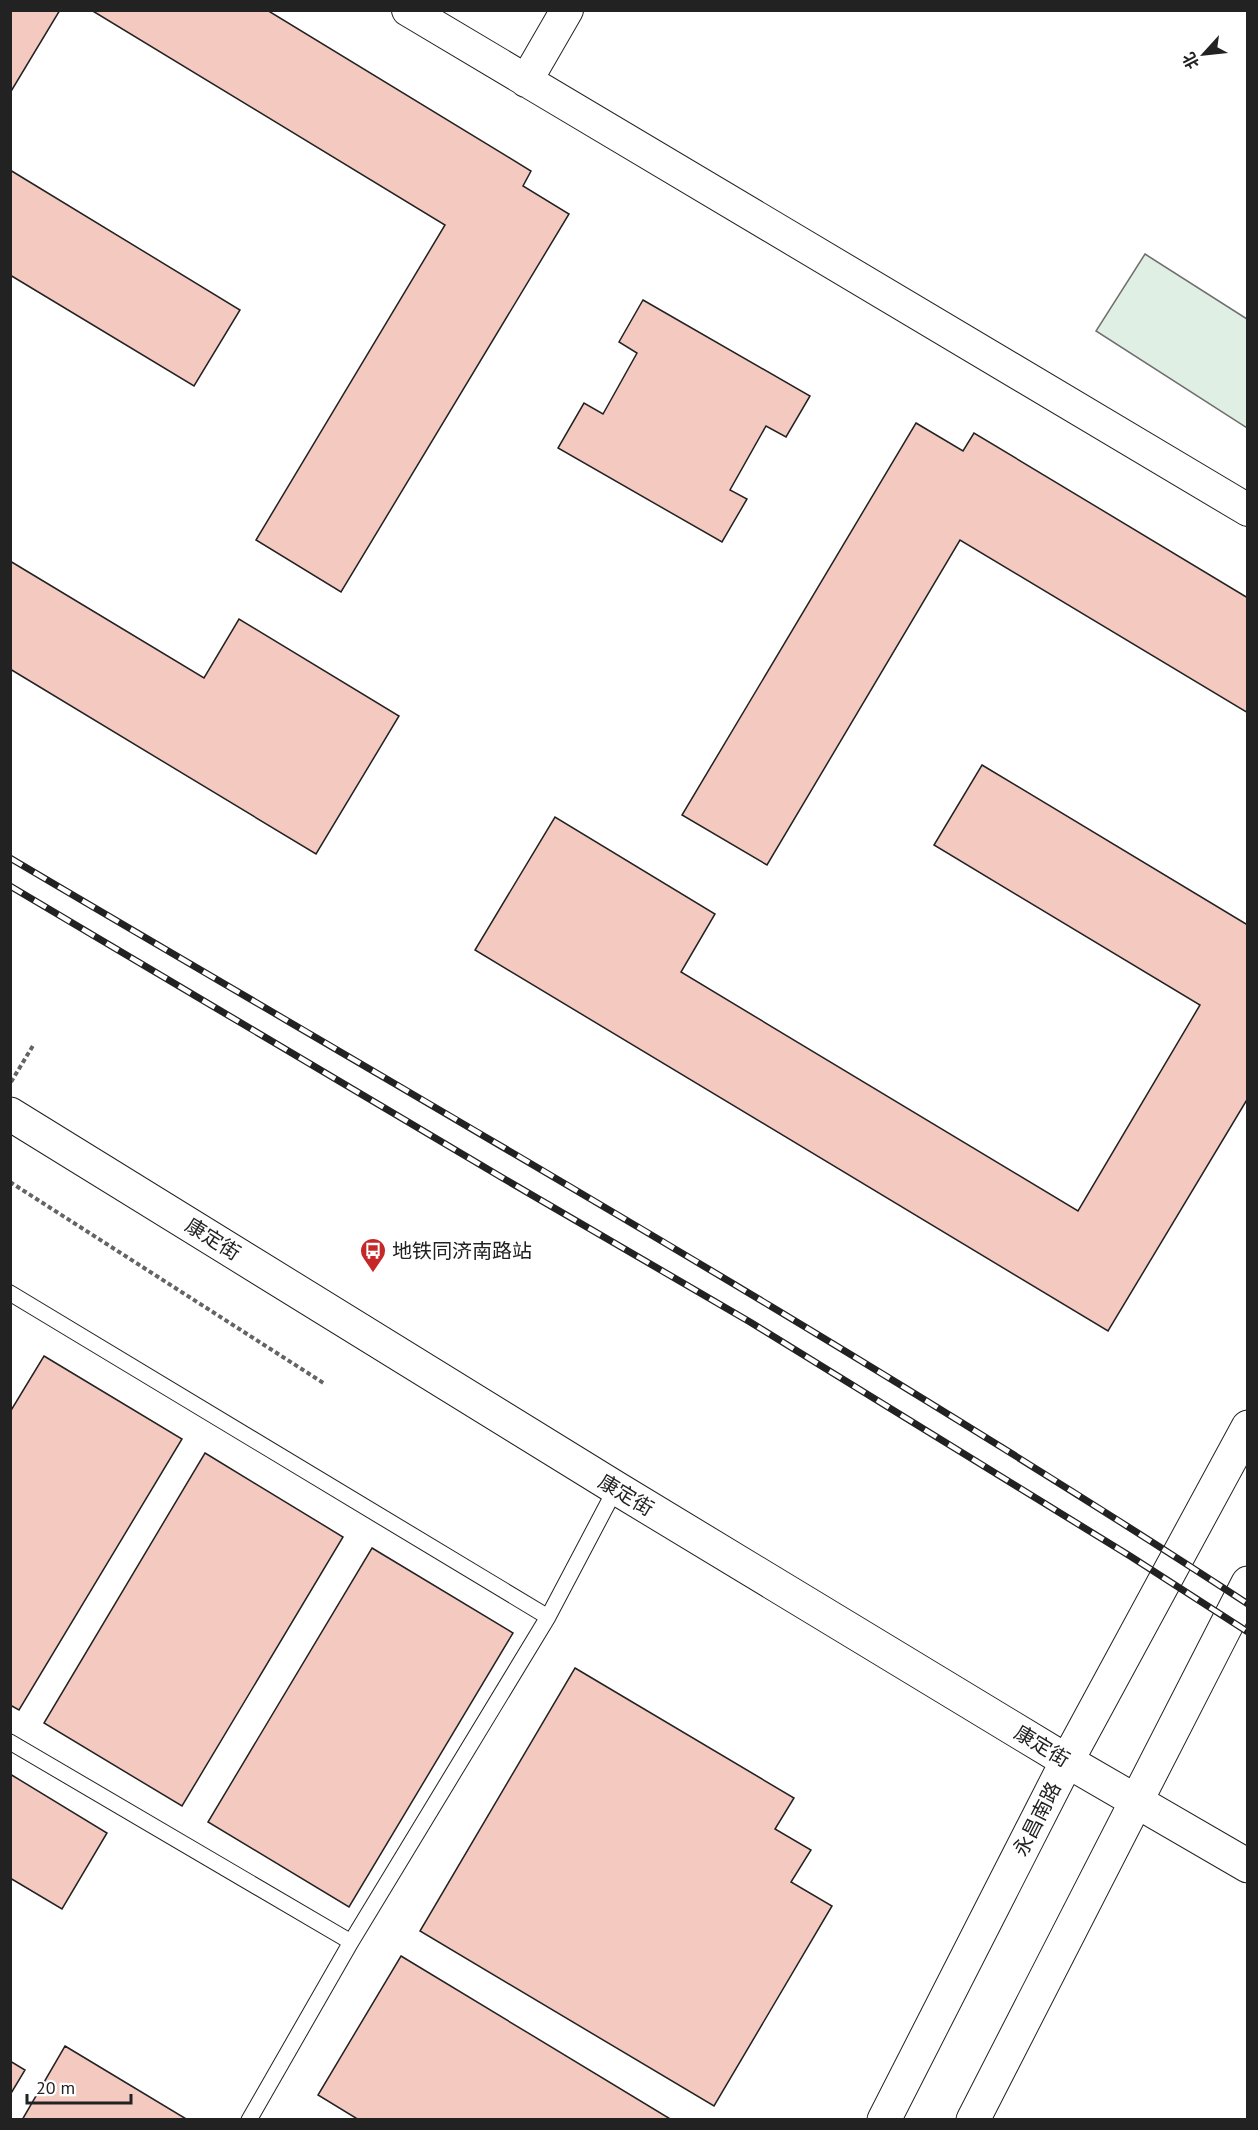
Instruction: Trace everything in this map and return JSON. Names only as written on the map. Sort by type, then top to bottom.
[{"type":"main road","name":"康定街","points":[[10,1114],[616,1488],[1067,1761],[1248,1866]]},
{"type":"main road","name":"永昌南路","points":[[884,2120],[1067,1761],[1248,1427]]},
{"type":"main road","points":[[972,2120],[1248,1583]]},
{"type":"street","points":[[408,10],[1248,510]]},
{"type":"street","points":[[526,81],[567,10]]},
{"type":"lane","points":[[10,1293],[548,1617]]},
{"type":"lane","points":[[249,2120],[351,1942],[548,1617],[616,1488]]},
{"type":"lane","points":[[10,1742],[351,1942]]},
{"type":"path","points":[[10,1082],[34,1044]]},
{"type":"path","points":[[10,1182],[325,1384]]},
{"type":"green space","points":[[1145,254],[1247,319],[1247,428],[1096,331]]},
{"type":"building","points":[[10,10],[60,10],[10,93]]},
{"type":"building","points":[[91,10],[267,10],[531,171],[523,186],[569,214],[341,592],[256,540],[445,225]]},
{"type":"building","points":[[10,170],[240,310],[194,386],[10,275]]},
{"type":"building","points":[[643,300],[810,396],[786,437],[766,426],[730,490],[747,499],[722,542],[558,448],[584,403],[603,414],[637,353],[619,342]]},
{"type":"building","points":[[916,423],[963,451],[974,433],[1248,598],[1248,713],[960,540],[767,865],[682,815]]},
{"type":"building","points":[[10,561],[204,678],[239,619],[399,716],[316,854],[10,669]]},
{"type":"building","points":[[982,765],[1246,924],[1248,922],[1248,1098],[1108,1331],[475,950],[555,817],[715,914],[681,972],[1078,1211],[1200,1005],[934,845]]},
{"type":"building","points":[[44,1356],[182,1439],[19,1710],[10,1705],[10,1412]]},
{"type":"building","points":[[205,1453],[343,1537],[182,1806],[44,1723]]},
{"type":"building","points":[[372,1548],[513,1633],[349,1907],[208,1822]]},
{"type":"building","points":[[575,1668],[794,1798],[775,1829],[811,1850],[791,1882],[832,1906],[714,2106],[420,1931]]},
{"type":"building","points":[[10,1774],[107,1833],[62,1909],[10,1878]]},
{"type":"building","points":[[401,1956],[672,2120],[359,2120],[318,2095]]},
{"type":"building","points":[[65,2046],[188,2120],[22,2120]]},
{"type":"building","points":[[10,2061],[25,2070],[10,2095]]},
{"type":"railway","points":[[10,858],[789,1317],[1096,1506],[1248,1604]]},
{"type":"railway","points":[[10,886],[750,1322],[1130,1556],[1248,1632]]},
{"type":"place","name":"地铁同济南路站","points":[[373,1274]]}]
